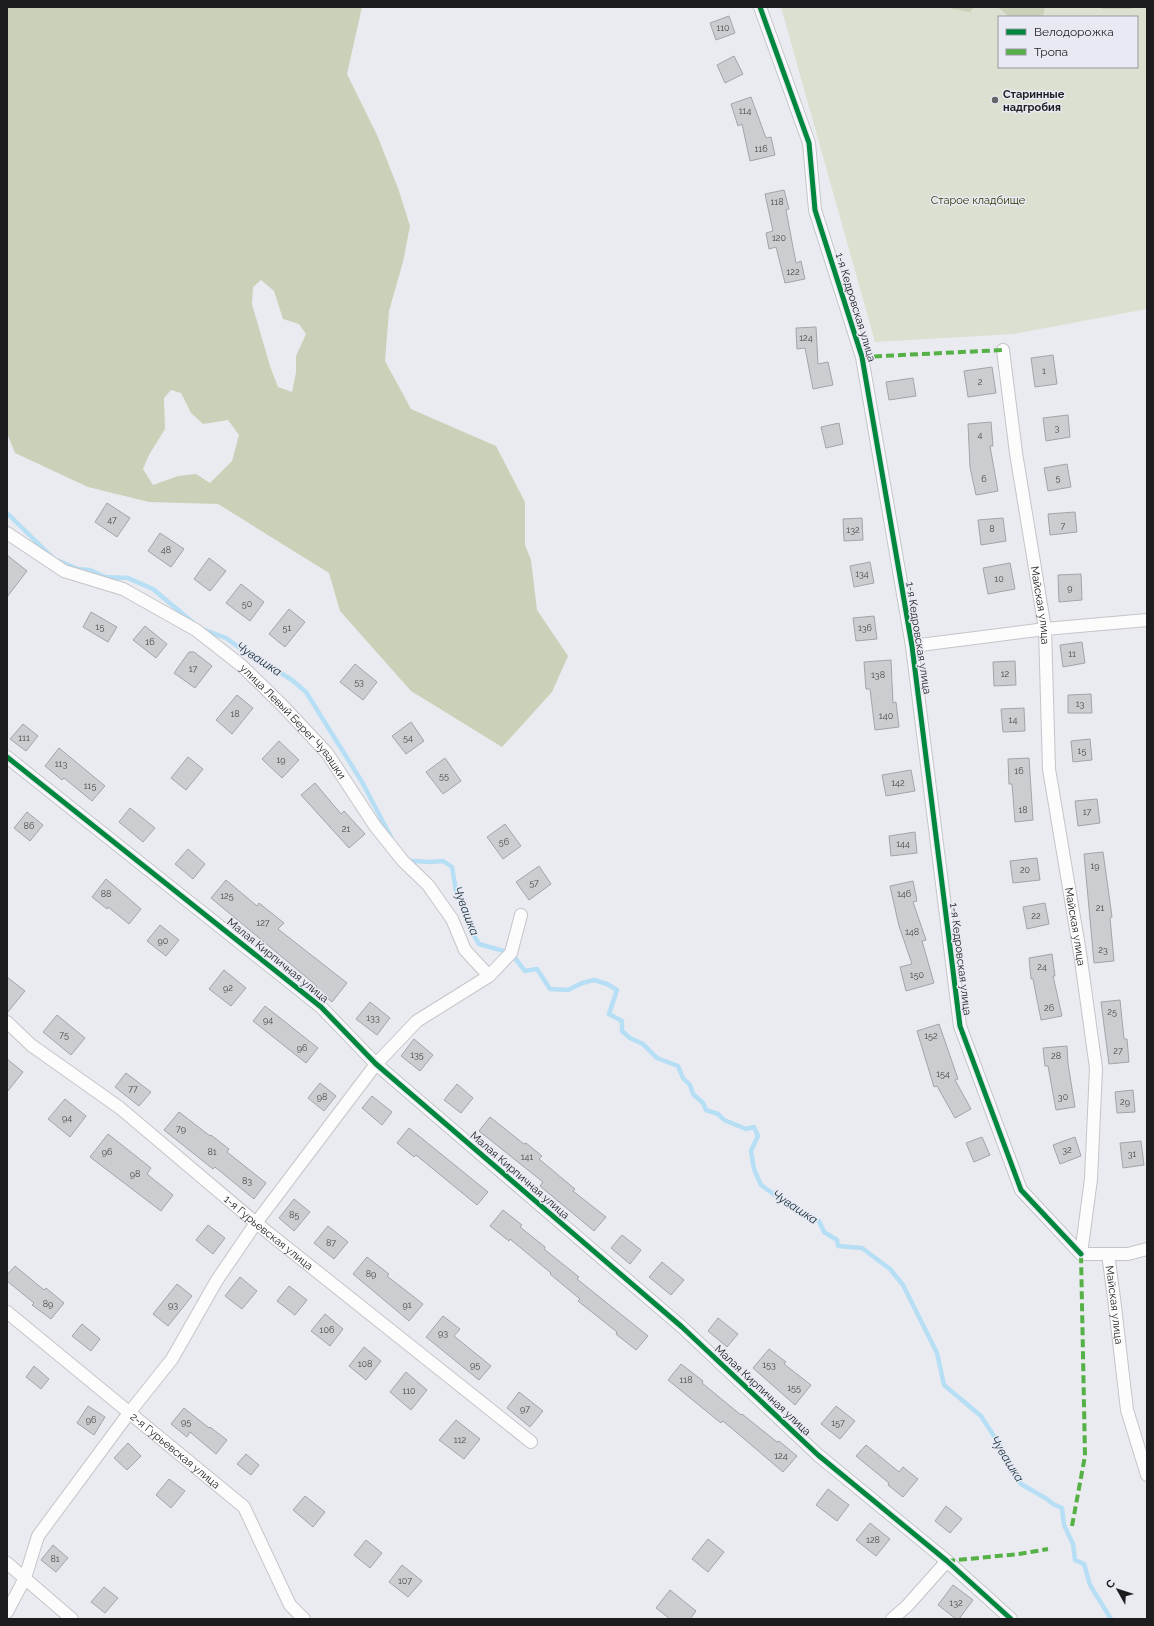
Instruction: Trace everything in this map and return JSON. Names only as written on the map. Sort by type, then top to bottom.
[{"type":"street","name":"1-я Кедровская улица","points":[[760,7],[809,143],[816,210],[862,357],[912,646],[960,1026],[1020,1190],[1081,1254]]},
{"type":"street","name":"Майская улица","points":[[1003,350],[1016,453],[1045,629],[1049,769],[1080,953],[1096,1068],[1091,1179],[1081,1254],[1108,1254],[1127,1410],[1147,1475]]},
{"type":"street","name":"улица Левый Берег Чувашки","points":[[7,533],[64,570],[123,589],[196,630],[242,666],[282,705],[327,753],[375,826],[403,860],[428,885],[452,919],[465,950],[489,976]]},
{"type":"street","points":[[912,646],[1045,629],[1147,620]]},
{"type":"street","name":"Малая Кирпичная улица","points":[[7,757],[321,1007],[376,1064],[682,1327],[818,1455],[947,1561],[1011,1619]]},
{"type":"street","points":[[7,1612],[24,1578],[38,1536],[172,1359],[217,1280],[256,1223],[376,1064],[417,1021],[489,976],[510,954],[521,915]]},
{"type":"street","name":"1-я Гурьевская улица","points":[[7,1022],[31,1045],[120,1108],[256,1223],[531,1442]]},
{"type":"street","points":[[1108,1254],[1128,1254],[1147,1249]]},
{"type":"street","name":"2-я Гурьевская улица","points":[[7,1312],[244,1508],[290,1605],[304,1619]]},
{"type":"street","points":[[892,1619],[907,1606],[947,1561]]},
{"type":"street","points":[[7,1563],[72,1619]]},
{"type":"green space","points":[[7,7],[362,7],[347,74],[377,135],[398,188],[410,226],[403,262],[389,311],[385,361],[411,409],[496,446],[525,502],[525,545],[531,560],[537,610],[568,656],[552,692],[502,747],[411,691],[340,611],[329,573],[218,504],[149,502],[88,487],[15,453],[7,433]],"holes":[[[261,280],[274,291],[283,319],[299,324],[306,334],[296,356],[296,372],[292,392],[278,387],[270,366],[252,304],[253,287]],[[171,390],[181,393],[191,413],[203,424],[228,420],[239,435],[232,461],[210,483],[196,474],[178,476],[153,485],[143,469],[149,455],[165,429],[164,398]]]},
{"type":"green space","name":"Старое кладбище","points":[[781,7],[1147,7],[1147,309],[1014,334],[875,342]]},
{"type":"green space","points":[[952,7],[974,7],[970,12],[952,9]]},
{"type":"green space","points":[[998,7],[1045,7],[1043,16],[1008,16]]},
{"type":"green space","points":[[1100,7],[1134,7],[1132,9],[1102,9]]},
{"type":"building","points":[[729,16],[735,33],[716,40],[710,23]]},
{"type":"building","points":[[734,56],[743,74],[725,83],[717,65]]},
{"type":"building","points":[[751,97],[766,138],[771,137],[775,155],[750,161],[742,124],[738,126],[731,104]]},
{"type":"building","points":[[784,190],[789,209],[786,210],[796,263],[801,261],[805,279],[785,283],[776,247],[769,249],[766,233],[773,231],[765,194]]},
{"type":"building","points":[[816,327],[818,364],[828,362],[833,385],[813,389],[805,348],[797,349],[796,328]]},
{"type":"building","points":[[1053,355],[1057,384],[1035,387],[1031,358]]},
{"type":"building","points":[[992,367],[996,393],[968,397],[964,371]]},
{"type":"building","points":[[913,378],[916,396],[889,400],[886,382]]},
{"type":"building","points":[[1068,415],[1070,437],[1046,441],[1043,418]]},
{"type":"building","points":[[991,422],[993,446],[990,446],[998,491],[976,495],[970,467],[968,424]]},
{"type":"building","points":[[839,423],[843,444],[826,448],[821,427]]},
{"type":"building","points":[[1067,464],[1071,487],[1048,491],[1044,468]]},
{"type":"building","points":[[107,503],[130,518],[117,537],[95,522]]},
{"type":"building","points":[[1075,512],[1077,532],[1050,535],[1048,514]]},
{"type":"building","points":[[862,518],[863,540],[844,541],[843,519]]},
{"type":"building","points":[[1003,518],[1006,541],[981,545],[978,520]]},
{"type":"building","points":[[160,533],[184,549],[171,567],[148,551]]},
{"type":"building","points":[[7,555],[27,571],[7,597]]},
{"type":"building","points":[[209,558],[226,571],[210,591],[194,579]]},
{"type":"building","points":[[870,562],[874,583],[854,587],[850,566]]},
{"type":"building","points":[[1010,563],[1015,589],[988,594],[983,568]]},
{"type":"building","points":[[1081,574],[1082,600],[1059,602],[1058,575]]},
{"type":"building","points":[[241,584],[264,602],[250,621],[226,603]]},
{"type":"building","points":[[289,609],[305,622],[285,647],[269,634]]},
{"type":"building","points":[[91,612],[117,627],[108,642],[83,627]]},
{"type":"building","points":[[874,616],[877,639],[856,641],[853,618]]},
{"type":"building","points":[[145,626],[167,644],[156,658],[133,640]]},
{"type":"building","points":[[1082,642],[1085,663],[1063,667],[1060,645]]},
{"type":"building","points":[[189,652],[194,652],[212,666],[195,688],[174,673]]},
{"type":"building","points":[[891,660],[893,703],[896,702],[899,727],[875,730],[870,689],[866,689],[864,662]]},
{"type":"building","points":[[1015,661],[1016,685],[994,686],[993,662]]},
{"type":"building","points":[[355,664],[377,682],[363,700],[340,682]]},
{"type":"building","points":[[1091,694],[1092,713],[1068,713],[1068,695]]},
{"type":"building","points":[[237,695],[253,708],[232,734],[216,720]]},
{"type":"building","points":[[1024,708],[1025,731],[1003,732],[1001,709]]},
{"type":"building","points":[[411,722],[424,741],[406,754],[392,736]]},
{"type":"building","points":[[23,724],[38,736],[26,751],[10,739]]},
{"type":"building","points":[[1090,739],[1092,760],[1073,762],[1071,741]]},
{"type":"building","points":[[279,741],[299,760],[282,778],[262,759]]},
{"type":"building","points":[[59,748],[105,786],[92,801],[64,778],[62,780],[45,766]]},
{"type":"building","points":[[188,757],[203,769],[186,790],[171,778]]},
{"type":"building","points":[[445,758],[461,781],[443,794],[426,772]]},
{"type":"building","points":[[1029,758],[1033,820],[1015,822],[1012,784],[1009,784],[1008,759]]},
{"type":"building","points":[[911,770],[915,791],[886,796],[882,775]]},
{"type":"building","points":[[315,783],[341,814],[344,811],[365,834],[349,848],[301,795]]},
{"type":"building","points":[[1097,799],[1100,823],[1078,826],[1075,801]]},
{"type":"building","points":[[130,808],[155,828],[143,842],[119,822]]},
{"type":"building","points":[[27,812],[43,825],[30,841],[14,828]]},
{"type":"building","points":[[505,824],[521,846],[503,859],[487,837]]},
{"type":"building","points":[[915,832],[917,853],[891,856],[889,836]]},
{"type":"building","points":[[188,849],[205,864],[193,879],[175,864]]},
{"type":"building","points":[[1103,852],[1112,917],[1110,918],[1114,961],[1094,963],[1084,854]]},
{"type":"building","points":[[1037,858],[1040,880],[1013,883],[1010,861]]},
{"type":"building","points":[[539,866],[551,884],[529,900],[516,882]]},
{"type":"building","points":[[106,879],[141,909],[129,924],[108,907],[107,909],[92,897]]},
{"type":"building","points":[[226,880],[257,906],[259,903],[284,923],[278,929],[347,983],[332,1002],[315,988],[317,986],[211,898]]},
{"type":"building","points":[[913,881],[917,901],[913,902],[926,940],[922,941],[934,983],[906,991],[900,967],[912,964],[899,926],[890,886]]},
{"type":"building","points":[[1045,903],[1049,924],[1027,929],[1023,907]]},
{"type":"building","points":[[160,925],[179,940],[166,956],[147,941]]},
{"type":"building","points":[[1052,954],[1055,976],[1053,976],[1062,1016],[1041,1020],[1033,979],[1031,979],[1029,958]]},
{"type":"building","points":[[224,970],[246,988],[231,1006],[209,989]]},
{"type":"building","points":[[7,977],[25,991],[7,1013]]},
{"type":"building","points":[[1120,1000],[1124,1039],[1127,1039],[1129,1062],[1109,1064],[1101,1002]]},
{"type":"building","points":[[370,1002],[390,1018],[377,1035],[356,1019]]},
{"type":"building","points":[[265,1006],[318,1048],[306,1063],[253,1021]]},
{"type":"building","points":[[57,1015],[85,1038],[71,1055],[43,1032]]},
{"type":"building","points":[[939,1024],[958,1079],[955,1080],[971,1109],[955,1118],[937,1086],[934,1087],[917,1031]]},
{"type":"building","points":[[414,1039],[433,1055],[420,1071],[401,1056]]},
{"type":"building","points":[[1067,1046],[1068,1064],[1075,1107],[1056,1110],[1048,1066],[1045,1066],[1043,1048]]},
{"type":"building","points":[[7,1059],[23,1072],[7,1092]]},
{"type":"building","points":[[126,1073],[151,1092],[139,1106],[115,1087]]},
{"type":"building","points":[[320,1083],[336,1096],[324,1111],[308,1098]]},
{"type":"building","points":[[457,1084],[473,1098],[461,1113],[444,1100]]},
{"type":"building","points":[[1133,1090],[1135,1112],[1117,1113],[1115,1092]]},
{"type":"building","points":[[372,1096],[392,1112],[382,1125],[362,1108]]},
{"type":"building","points":[[65,1099],[86,1116],[70,1137],[48,1119]]},
{"type":"building","points":[[179,1112],[229,1149],[227,1152],[266,1183],[254,1199],[215,1167],[213,1169],[164,1130]]},
{"type":"building","points":[[490,1117],[524,1144],[526,1143],[542,1156],[539,1159],[575,1189],[573,1191],[606,1217],[594,1231],[540,1186],[543,1182],[479,1131]]},
{"type":"building","points":[[409,1128],[488,1192],[477,1205],[416,1155],[414,1157],[397,1143]]},
{"type":"building","points":[[108,1134],[151,1168],[147,1174],[173,1195],[161,1211],[90,1157]]},
{"type":"building","points":[[982,1137],[990,1155],[974,1162],[966,1143]]},
{"type":"building","points":[[1075,1137],[1081,1156],[1060,1164],[1053,1145]]},
{"type":"building","points":[[1141,1141],[1144,1165],[1123,1168],[1120,1143]]},
{"type":"building","points":[[294,1199],[310,1212],[294,1231],[279,1218]]},
{"type":"building","points":[[503,1210],[522,1225],[520,1227],[545,1247],[544,1249],[579,1277],[577,1279],[648,1336],[636,1350],[616,1334],[617,1332],[578,1301],[580,1299],[550,1274],[551,1273],[510,1239],[509,1241],[490,1226]]},
{"type":"building","points":[[208,1225],[225,1238],[213,1254],[196,1240]]},
{"type":"building","points":[[328,1226],[348,1242],[334,1259],[314,1243]]},
{"type":"building","points":[[622,1235],[641,1250],[630,1264],[611,1248]]},
{"type":"building","points":[[367,1257],[389,1274],[387,1276],[423,1304],[409,1321],[353,1274]]},
{"type":"building","points":[[662,1262],[684,1280],[671,1295],[649,1277]]},
{"type":"building","points":[[15,1266],[44,1290],[46,1288],[64,1303],[51,1319],[32,1305],[34,1303],[7,1281],[7,1275]]},
{"type":"building","points":[[240,1277],[257,1291],[242,1309],[225,1296]]},
{"type":"building","points":[[177,1284],[192,1296],[168,1326],[153,1314]]},
{"type":"building","points":[[289,1286],[307,1300],[295,1315],[277,1301]]},
{"type":"building","points":[[325,1314],[343,1329],[330,1346],[311,1331]]},
{"type":"building","points":[[443,1316],[460,1329],[454,1336],[491,1366],[479,1380],[426,1337]]},
{"type":"building","points":[[718,1318],[738,1334],[727,1347],[708,1331]]},
{"type":"building","points":[[82,1324],[100,1339],[91,1351],[72,1336]]},
{"type":"building","points":[[364,1347],[381,1361],[366,1380],[349,1366]]},
{"type":"building","points":[[769,1349],[786,1362],[784,1364],[811,1385],[795,1405],[753,1368]]},
{"type":"building","points":[[681,1364],[703,1381],[702,1383],[741,1415],[742,1414],[777,1442],[779,1441],[797,1456],[783,1472],[723,1421],[721,1423],[668,1380]]},
{"type":"building","points":[[34,1366],[49,1379],[41,1389],[26,1377]]},
{"type":"building","points":[[406,1372],[427,1390],[411,1410],[390,1392]]},
{"type":"building","points":[[519,1392],[543,1411],[530,1427],[507,1408]]},
{"type":"building","points":[[88,1406],[105,1417],[94,1435],[77,1423]]},
{"type":"building","points":[[836,1406],[855,1421],[840,1439],[821,1424]]},
{"type":"building","points":[[184,1408],[227,1440],[216,1454],[190,1432],[187,1437],[171,1424]]},
{"type":"building","points":[[456,1420],[480,1439],[464,1459],[439,1440]]},
{"type":"building","points":[[128,1443],[141,1456],[127,1470],[114,1458]]},
{"type":"building","points":[[866,1445],[899,1472],[903,1467],[918,1479],[903,1497],[888,1485],[889,1483],[856,1456]]},
{"type":"building","points":[[246,1454],[259,1465],[251,1475],[237,1464]]},
{"type":"building","points":[[169,1479],[185,1491],[171,1508],[156,1495]]},
{"type":"building","points":[[828,1489],[849,1505],[837,1521],[816,1505]]},
{"type":"building","points":[[305,1496],[325,1512],[313,1527],[293,1510]]},
{"type":"building","points":[[946,1506],[962,1519],[950,1533],[935,1521]]},
{"type":"building","points":[[870,1523],[890,1539],[876,1556],[856,1540]]},
{"type":"building","points":[[708,1539],[724,1552],[708,1572],[692,1559]]},
{"type":"building","points":[[366,1540],[382,1553],[370,1568],[354,1555]]},
{"type":"building","points":[[53,1545],[68,1558],[56,1572],[41,1560]]},
{"type":"building","points":[[402,1565],[422,1581],[408,1597],[389,1582]]},
{"type":"building","points":[[953,1585],[973,1600],[959,1619],[956,1619],[938,1605]]},
{"type":"building","points":[[104,1587],[118,1598],[105,1613],[91,1602]]},
{"type":"building","points":[[670,1590],[696,1611],[690,1619],[670,1619],[656,1608]]},
{"type":"waterway","name":"Чувашка","points":[[7,513],[54,559],[78,569],[90,570],[105,577],[128,578],[153,589],[196,625]]},
{"type":"waterway","name":"Чувашка","points":[[202,629],[226,638],[292,680],[306,692],[362,782],[392,839]]},
{"type":"waterway","name":"Чувашка","points":[[407,860],[431,862],[443,861],[452,867],[456,891],[463,901],[473,934],[479,944],[511,953],[525,971],[537,969],[550,989],[568,990],[582,983],[594,980],[607,984],[617,990],[609,1014],[622,1021],[622,1031],[630,1038],[643,1044],[657,1058],[678,1066],[683,1078],[690,1085],[693,1094],[703,1103],[706,1110],[718,1114],[724,1120],[746,1129],[754,1127],[758,1136],[751,1151],[754,1169],[761,1185],[799,1212],[819,1221],[824,1232],[837,1240],[838,1246],[862,1248],[890,1269],[903,1285],[937,1353],[944,1385],[981,1416],[1001,1447],[1009,1465],[1021,1484],[1062,1508],[1064,1525],[1073,1544],[1075,1560],[1084,1564],[1090,1585],[1111,1619]]},
{"type":"marked path","points":[[862,357],[1003,350]]},
{"type":"marked path","points":[[1072,1526],[1085,1456],[1081,1254]]},
{"type":"marked path","points":[[947,1561],[1019,1554],[1048,1549]]},
{"type":"cycle path","points":[[760,7],[809,143],[815,210],[862,357],[912,646],[960,1026],[1021,1190],[1081,1254]]},
{"type":"cycle path","points":[[7,757],[321,1007],[376,1064],[682,1327],[818,1455],[947,1561],[1011,1619]]},
{"type":"place","name":"Старинные надгробия","points":[[995,100]]}]
